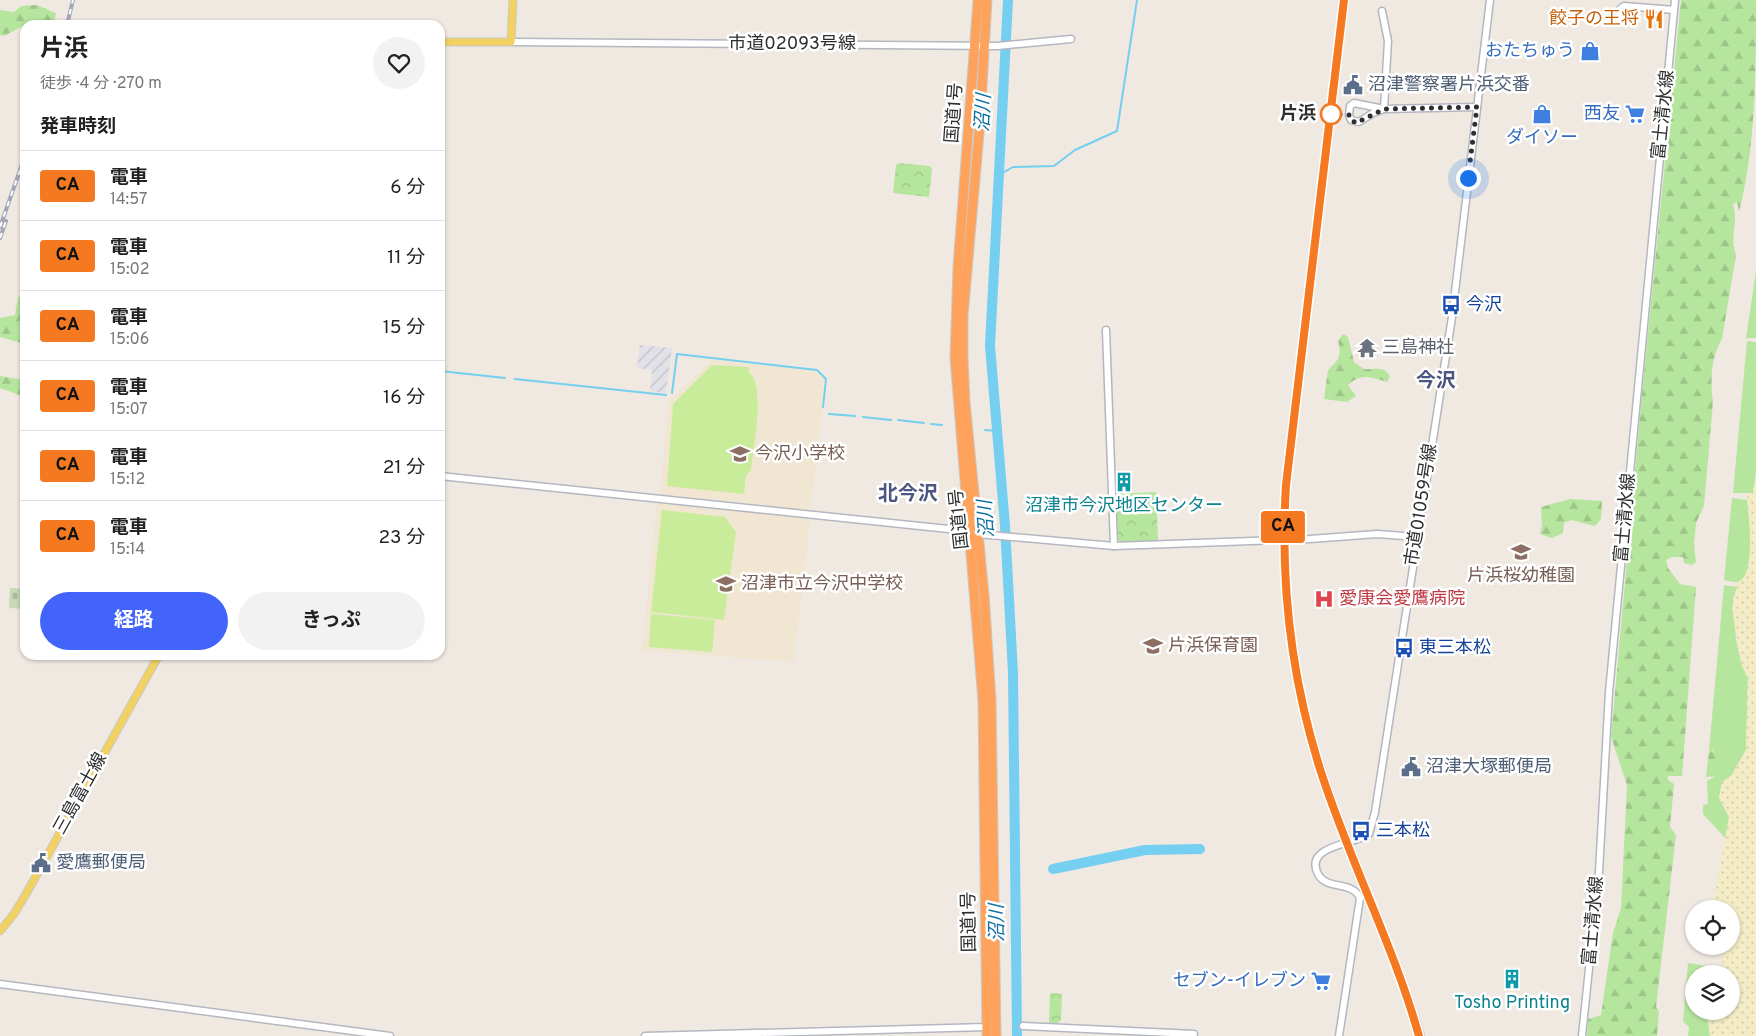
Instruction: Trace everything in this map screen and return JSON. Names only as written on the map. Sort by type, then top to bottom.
[{"type":"highway","name":"国道1号","points":[[978,0],[981,46]]},
{"type":"highway","name":"国道1号","points":[[987,0],[981,46],[963,341],[974,533],[992,754],[996,1036]]},
{"type":"highway","name":"国道1号","points":[[974,533],[983,716],[987,1031]]},
{"type":"main road","points":[[445,42],[511,42],[513,0]]},
{"type":"main road","name":"三島富士線","points":[[0,931],[14,914],[26,894],[156,660]]},
{"type":"street","name":"市道01059号線","points":[[1339,1036],[1360,898],[1351,888],[1324,881],[1318,875],[1316,863],[1320,854],[1325,851],[1370,834],[1384,759],[1452,317],[1490,0]]},
{"type":"street","name":"富士清水線","points":[[1582,1036],[1599,872],[1609,692],[1675,0]]},
{"type":"street","points":[[1619,19],[1620,9],[1624,6],[1674,10]]},
{"type":"street","points":[[1382,11],[1388,42],[1384,109]]},
{"type":"street","name":"市道02093号線","points":[[511,42],[997,46],[1072,39]]},
{"type":"street","points":[[1384,109],[1373,113],[1359,122],[1351,120],[1349,115],[1350,106],[1354,103],[1384,109],[1477,107]]},
{"type":"street","points":[[1106,330],[1114,546]]},
{"type":"street","points":[[445,477],[974,533],[1114,546],[1310,539],[1378,534],[1418,537]]},
{"type":"street","points":[[0,984],[390,1036]]},
{"type":"street","points":[[1023,1026],[1194,1034]]},
{"type":"street","points":[[645,1036],[987,1031]]},
{"type":"shaded area","points":[[640,345],[672,348],[666,393],[650,391],[652,370],[637,368]]},
{"type":"shaded area","name":"今沢小学校","points":[[712,360],[815,370],[823,378],[822,409],[811,508],[807,510],[660,494],[669,398],[673,397]]},
{"type":"shaded area","name":"沼津市立今沢中学校","points":[[657,503],[810,519],[794,662],[642,650]]},
{"type":"green space","points":[[1681,0],[1756,0],[1752,134],[1745,187],[1739,212],[1737,202],[1733,204],[1735,217],[1733,242],[1736,255],[1722,339],[1718,346],[1712,369],[1713,401],[1704,506],[1696,523],[1694,544],[1696,562],[1692,565],[1684,563],[1683,557],[1672,557],[1666,560],[1668,568],[1680,584],[1696,587],[1682,776],[1668,776],[1668,780],[1674,784],[1670,827],[1676,835],[1656,1007],[1659,1011],[1657,1036],[1587,1036],[1588,1019],[1601,1015],[1613,933],[1621,908],[1627,785],[1611,737],[1642,394]]},
{"type":"green space","points":[[37,5],[56,13],[55,20],[20,20],[20,28],[4,36],[0,35],[0,10],[14,12],[21,6]]},
{"type":"green space","points":[[899,163],[930,166],[932,169],[929,197],[893,193],[896,165]]},
{"type":"green space","points":[[1756,271],[1756,338],[1746,338]]},
{"type":"green space","points":[[18,297],[20,297],[20,343],[0,337],[0,318],[15,315]]},
{"type":"green space","points":[[1343,334],[1348,337],[1354,362],[1364,369],[1382,369],[1390,377],[1387,382],[1367,377],[1358,378],[1348,385],[1356,396],[1347,402],[1324,399],[1328,370],[1339,357],[1338,341]]},
{"type":"green space","points":[[1747,341],[1756,342],[1756,473],[1753,493],[1733,493]]},
{"type":"green space","points":[[712,365],[749,367],[749,372],[754,379],[757,390],[756,433],[751,470],[746,475],[744,494],[667,486],[673,404]]},
{"type":"green space","points":[[0,376],[20,379],[20,395],[0,388]]},
{"type":"green space","points":[[1156,492],[1158,540],[1155,543],[1122,544],[1118,540],[1116,494]]},
{"type":"green space","points":[[1732,498],[1747,500],[1749,518],[1750,566],[1748,575],[1744,581],[1740,582],[1724,580]]},
{"type":"green space","points":[[1570,499],[1602,501],[1601,519],[1595,526],[1571,520],[1564,523],[1563,533],[1552,538],[1540,534],[1542,525],[1541,507]]},
{"type":"green space","points":[[662,510],[725,517],[736,532],[724,620],[651,612]]},
{"type":"green space","points":[[1724,585],[1737,587],[1733,599],[1736,640],[1742,666],[1748,678],[1746,750],[1731,776],[1722,782],[1719,798],[1729,817],[1726,839],[1703,814],[1703,805],[1708,804],[1707,781],[1717,775],[1714,750],[1709,750]]},
{"type":"green space","points":[[10,588],[20,589],[20,609],[9,608]]},
{"type":"green space","points":[[651,614],[715,620],[712,652],[649,647]]},
{"type":"green space","points":[[1709,750],[1721,753],[1723,759],[1717,776],[1706,777]]},
{"type":"green space","points":[[1050,993],[1062,994],[1061,1019],[1057,1024],[1049,1024]]},
{"type":"green space","points":[[1685,998],[1685,1020],[1708,1020],[1710,1036],[1688,1036],[1689,1027],[1683,1021]]},
{"type":"sand","points":[[1756,473],[1756,1036],[1710,1036],[1708,1020],[1740,1020],[1740,965],[1723,965],[1720,955],[1740,955],[1740,900],[1714,900],[1729,817],[1719,798],[1722,782],[1731,776],[1746,750],[1748,678],[1742,666],[1732,609],[1738,582],[1744,577],[1747,569],[1750,531],[1747,494],[1753,493]]},
{"type":"waterway","name":"沼川","points":[[1008,0],[990,346],[1005,526],[1013,673],[1017,1036]]},
{"type":"waterway","points":[[999,175],[1013,167],[1054,166],[1075,150],[1117,131],[1137,0]]},
{"type":"waterway","points":[[672,393],[677,354],[817,370],[826,379],[823,407]]},
{"type":"waterway","points":[[445,372],[505,378]]},
{"type":"waterway","points":[[515,379],[666,395]]},
{"type":"waterway","points":[[829,414],[855,416]]},
{"type":"waterway","points":[[863,417],[891,420]]},
{"type":"waterway","points":[[898,420],[924,423]]},
{"type":"waterway","points":[[931,424],[942,425]]},
{"type":"waterway","points":[[985,430],[997,431]]},
{"type":"waterway","points":[[1053,869],[1145,850],[1200,849]]},
{"type":"railway","points":[[68,20],[73,0]]},
{"type":"railway","points":[[1347,0],[1289,484],[1289,588],[1297,665],[1313,735],[1342,822],[1393,949],[1423,1036]]},
{"type":"railway","points":[[0,227],[20,170]]},
{"type":"railway","points":[[0,238],[6,221]]},
{"type":"train","name":"CA","points":[[1344,0],[1286,485],[1283,540],[1287,608],[1299,691],[1321,771],[1366,890],[1397,964],[1419,1036]]},
{"type":"place","name":"餃子の王将","points":[[1654,19]]},
{"type":"place","name":"おたちゅう","points":[[1590,51]]},
{"type":"place","name":"沼津警察署片浜交番","points":[[1353,85]]},
{"type":"place","name":"片浜","points":[[1331,114]]},
{"type":"place","name":"ダイソー","points":[[1542,114]]},
{"type":"place","name":"西友","points":[[1635,114]]},
{"type":"place","name":"今沢","points":[[1451,305]]},
{"type":"place","name":"三島神社","points":[[1367,348]]},
{"type":"place","name":"今沢小学校","points":[[740,454]]},
{"type":"place","name":"沼津市今沢地区センター","points":[[1124,482]]},
{"type":"place","name":"片浜桜幼稚園","points":[[1521,552]]},
{"type":"place","name":"沼津市立今沢中学校","points":[[726,584]]},
{"type":"place","name":"愛康会愛鷹病院","points":[[1324,599]]},
{"type":"place","name":"片浜保育園","points":[[1153,646]]},
{"type":"place","name":"東三本松","points":[[1404,648]]},
{"type":"place","name":"沼津大塚郵便局","points":[[1411,767]]},
{"type":"place","name":"三本松","points":[[1361,831]]},
{"type":"place","name":"愛鷹郵便局","points":[[41,863]]},
{"type":"place","name":"Tosho Printing","points":[[1512,979]]},
{"type":"place","name":"セブン-イレブン","points":[[1321,981]]},
{"type":"district","name":"今沢","points":[[1436,382]]},
{"type":"district","name":"北今沢","points":[[908,495]]},
{"type":"route","points":[[1331,114],[1349,115],[1350,119],[1356,123],[1384,109],[1477,107],[1468,178]]}]
